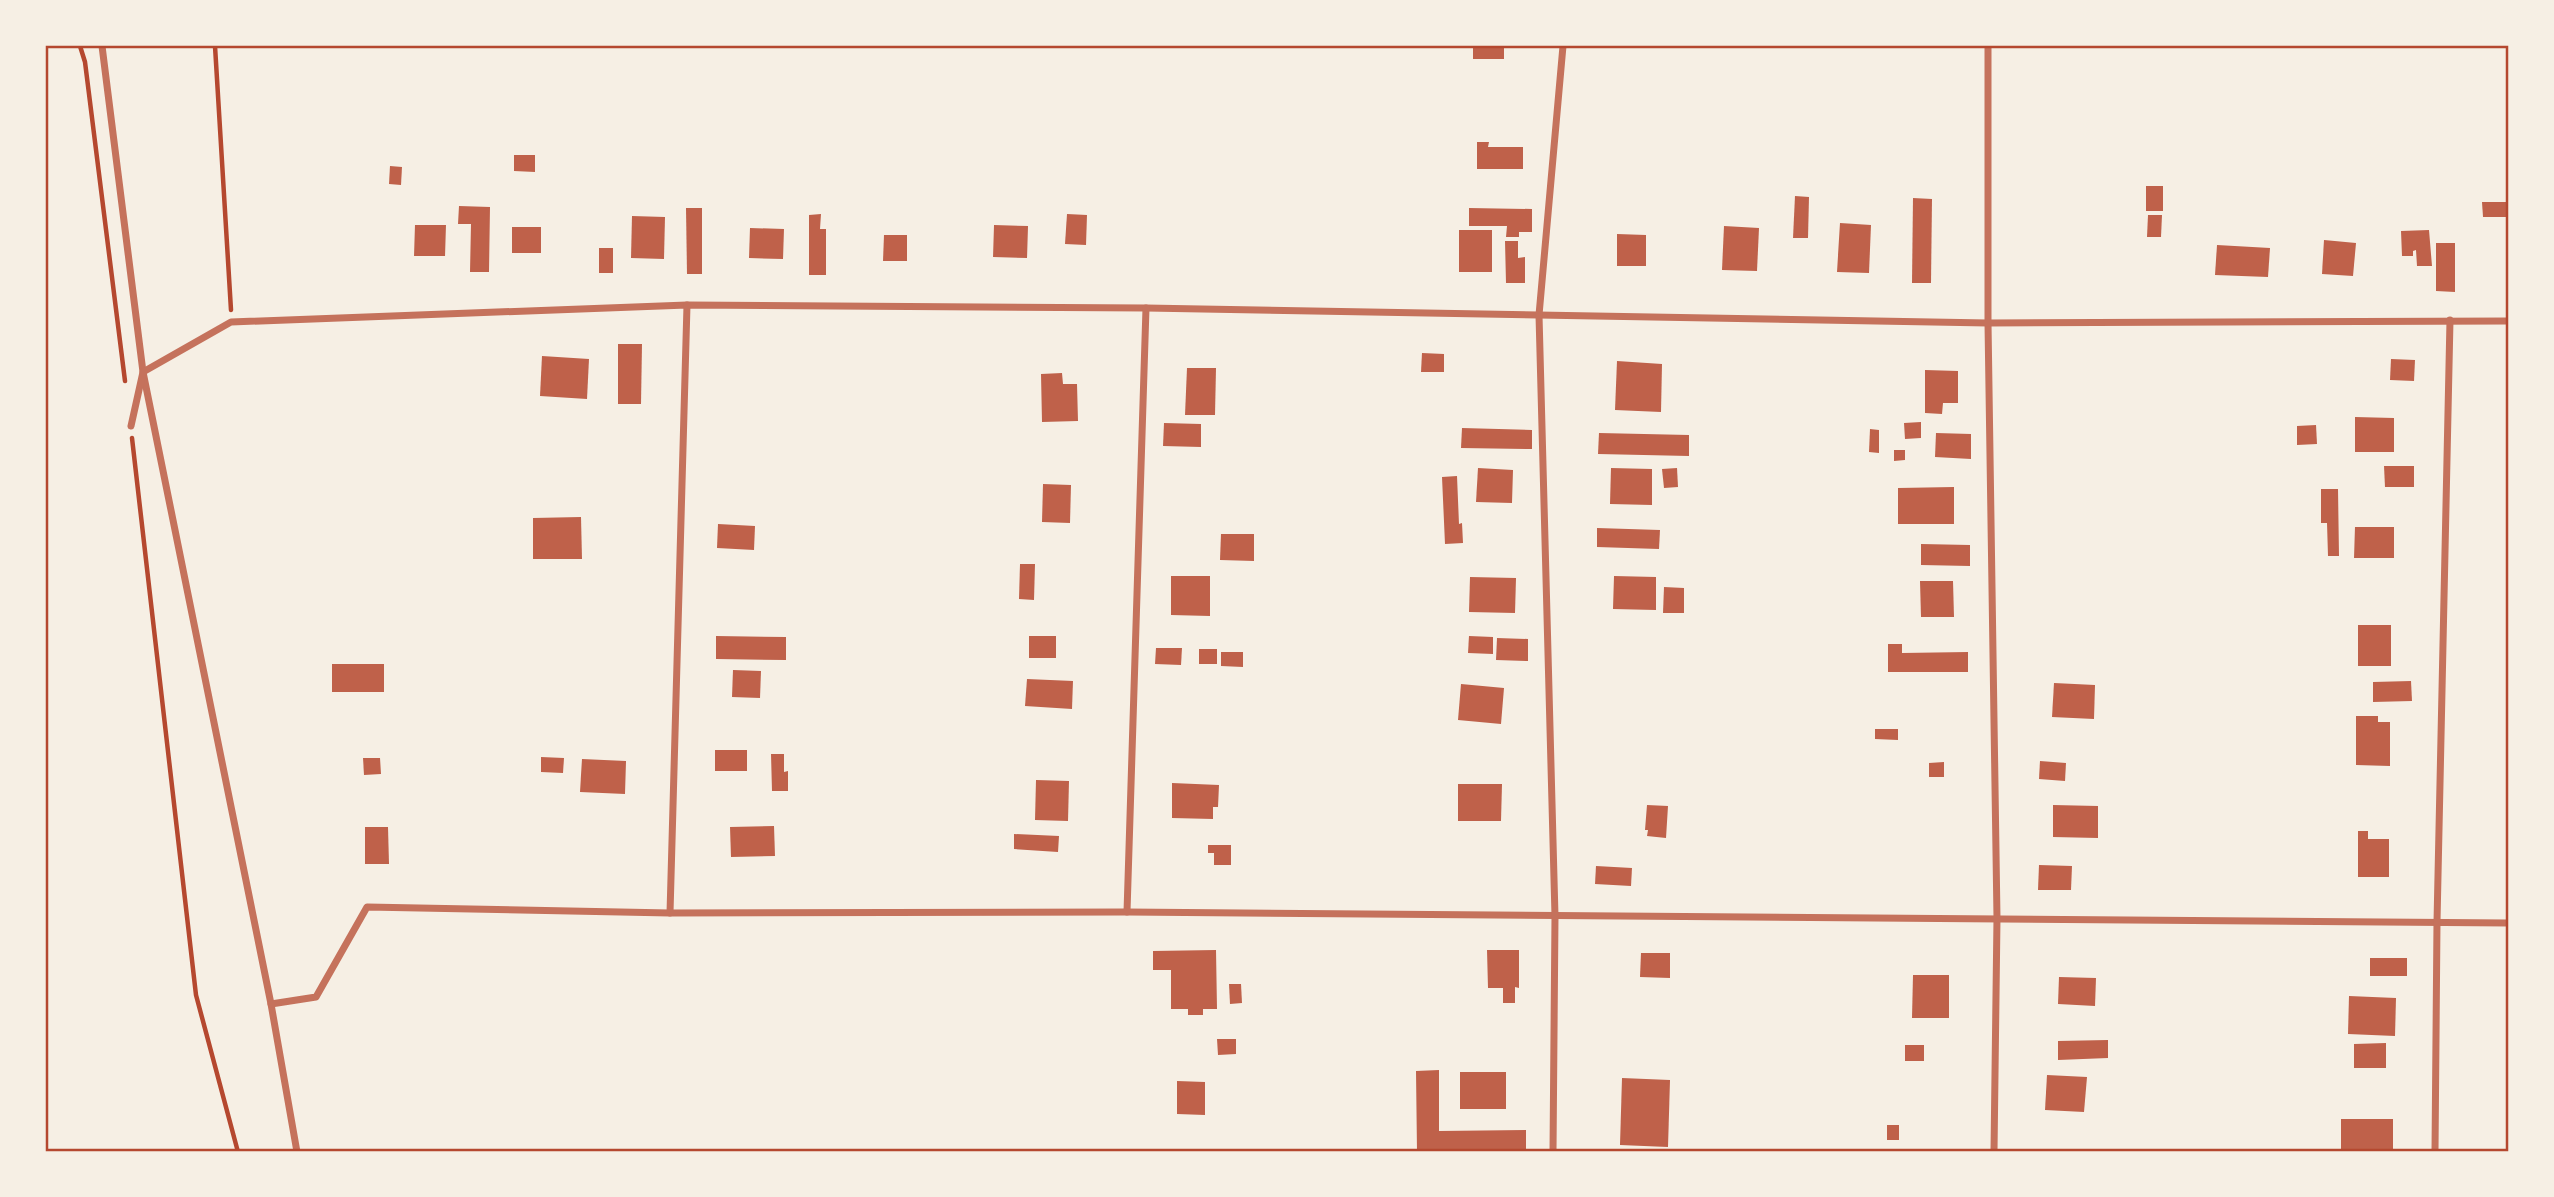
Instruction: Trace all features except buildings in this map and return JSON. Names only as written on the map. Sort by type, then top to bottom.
[{"type":"street","points":[[102,46],[143,372],[271,1004],[297,1152]]},
{"type":"street","points":[[1553,1152],[1555,916],[1539,315],[1563,46]]},
{"type":"street","points":[[1988,46],[1988,323],[1997,918],[1994,1152]]},
{"type":"street","points":[[131,426],[143,372],[231,322],[687,305],[1146,308],[1988,323],[2508,321]]},
{"type":"street","points":[[670,912],[687,305]]},
{"type":"street","points":[[1127,912],[1146,308]]},
{"type":"street","points":[[2435,1152],[2437,922],[2450,320]]},
{"type":"street","points":[[271,1004],[316,997],[367,907],[670,912],[1127,912],[2508,923]]},
{"type":"path","points":[[80,46],[85,62],[126,386]]},
{"type":"path","points":[[215,46],[231,322]]},
{"type":"path","points":[[131,426],[196,995],[238,1152]]}]
